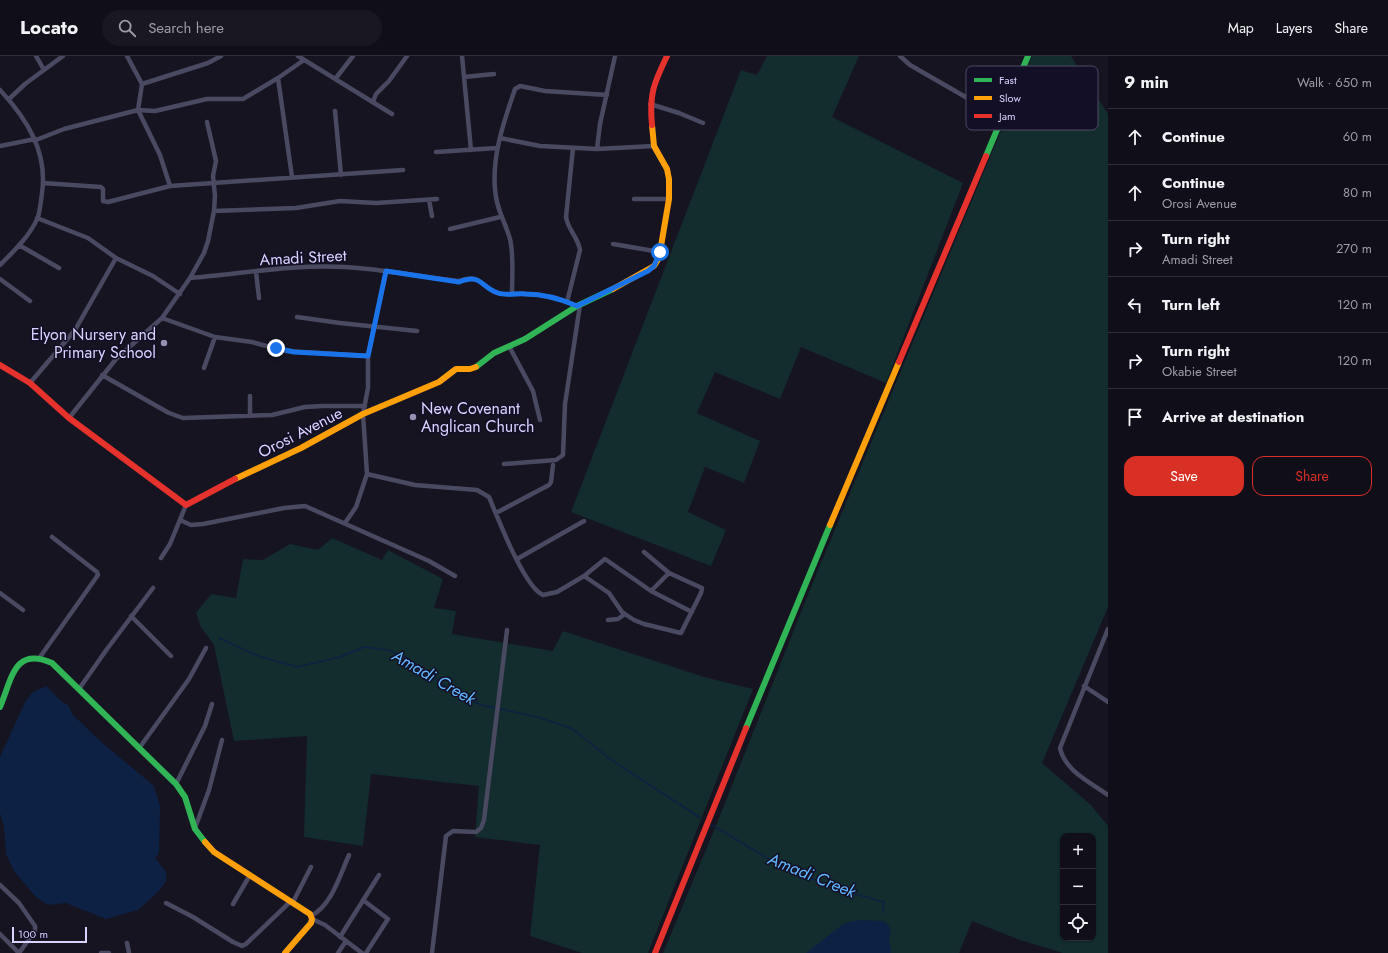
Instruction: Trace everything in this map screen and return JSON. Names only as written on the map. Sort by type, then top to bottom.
[{"type":"street","points":[[36,56],[44,70]]},
{"type":"street","points":[[8,99],[64,56]]},
{"type":"street","points":[[127,56],[142,84],[138,110],[160,155],[170,186]]},
{"type":"street","points":[[142,84],[208,63],[221,56]]},
{"type":"street","points":[[298,56],[336,78],[392,114]]},
{"type":"street","points":[[336,78],[353,56]]},
{"type":"street","points":[[373,102],[376,94],[389,81],[407,56]]},
{"type":"street","points":[[462,56],[471,150]]},
{"type":"street","points":[[597,149],[600,124],[615,56]]},
{"type":"street","points":[[613,244],[660,252],[669,199],[667,169],[654,146],[650,104],[654,84],[666,56]]},
{"type":"street","points":[[900,56],[910,65],[966,97]]},
{"type":"street","points":[[1024,66],[1028,56]]},
{"type":"street","points":[[0,146],[35,140],[64,129],[138,110],[155,111],[207,99],[243,99],[304,60]]},
{"type":"street","points":[[464,77],[494,74]]},
{"type":"street","points":[[278,78],[292,177]]},
{"type":"street","points":[[512,294],[512,249],[509,237],[500,217],[495,190],[497,148],[515,88],[518,87],[545,91],[607,95]]},
{"type":"street","points":[[0,90],[26,122],[35,140],[41,156],[43,183],[37,218],[19,245],[0,265]]},
{"type":"street","points":[[650,104],[704,123]]},
{"type":"street","points":[[335,111],[341,174]]},
{"type":"street","points":[[70,418],[102,375],[116,359],[162,318],[180,294],[204,253],[214,211],[215,196],[213,184],[216,155],[207,122]]},
{"type":"street","points":[[655,953],[761,690],[997,130]]},
{"type":"street","points":[[500,138],[540,146],[572,148],[597,149],[654,146]]},
{"type":"street","points":[[436,152],[497,148]]},
{"type":"street","points":[[567,302],[580,250],[579,241],[567,225],[566,217],[572,148]]},
{"type":"street","points":[[43,183],[101,187],[103,189],[104,201],[108,202],[170,186],[403,170]]},
{"type":"street","points":[[214,211],[296,208],[340,201],[376,203],[437,199]]},
{"type":"street","points":[[634,199],[669,199]]},
{"type":"street","points":[[429,200],[432,216]]},
{"type":"street","points":[[450,229],[500,217]]},
{"type":"street","points":[[37,218],[88,238],[116,258],[153,276],[180,294]]},
{"type":"street","points":[[19,245],[59,268]]},
{"type":"street","name":"Orosi Avenue","points":[[186,505],[242,475],[301,448],[363,414],[439,382],[456,369],[473,368],[494,352],[552,324],[578,306],[631,280],[654,266],[660,252]]},
{"type":"street","points":[[30,383],[75,330],[116,258]]},
{"type":"street","name":"Amadi Street","points":[[190,278],[316,266],[386,271],[459,282],[466,279],[475,278],[493,291],[503,294],[542,296],[578,306]]},
{"type":"street","points":[[345,523],[356,508],[367,474],[363,414],[368,388],[368,356],[386,271]]},
{"type":"street","points":[[256,272],[259,298]]},
{"type":"street","points":[[0,279],[30,301]]},
{"type":"street","points":[[504,464],[556,460],[562,455],[565,404],[578,306]]},
{"type":"street","points":[[297,317],[417,331]]},
{"type":"street","points":[[162,318],[215,337],[249,341],[294,352],[368,356]]},
{"type":"street","points":[[204,368],[215,337]]},
{"type":"street","points":[[509,346],[533,391],[540,420]]},
{"type":"street","points":[[0,365],[30,383],[70,418],[144,476],[186,505],[170,544],[161,558]]},
{"type":"street","points":[[102,375],[176,416],[183,418],[272,415],[306,407],[365,406]]},
{"type":"street","points":[[250,396],[250,416]]},
{"type":"street","points":[[496,513],[548,485],[551,482],[553,465]]},
{"type":"street","points":[[367,474],[415,485],[482,491],[489,497],[518,559],[534,587],[544,595],[557,592],[584,576],[606,559],[651,591],[692,612]]},
{"type":"street","points":[[180,520],[191,524],[203,524],[297,506],[315,509],[401,550],[429,561],[455,576]]},
{"type":"street","points":[[518,559],[584,521]]},
{"type":"street","points":[[40,657],[98,575],[97,572],[52,537]]},
{"type":"street","points":[[584,576],[609,593],[625,614],[644,624],[680,633],[683,631],[702,588],[669,573],[644,552]]},
{"type":"street","points":[[651,591],[669,573]]},
{"type":"street","points":[[79,689],[153,588]]},
{"type":"street","points":[[0,593],[23,610]]},
{"type":"street","points":[[608,620],[618,619],[625,614]]},
{"type":"street","points":[[131,616],[171,656]]},
{"type":"street","points":[[1108,629],[1060,748],[1062,757],[1072,769],[1108,795]]},
{"type":"street","points":[[432,953],[445,839],[450,832],[474,832],[479,830],[482,826],[499,705],[507,630]]},
{"type":"street","points":[[140,747],[189,679],[206,648]]},
{"type":"street","points":[[0,707],[16,668],[22,662],[30,658],[40,657],[52,663],[140,747],[176,784],[185,797],[194,829],[214,852],[292,902],[362,953]]},
{"type":"street","points":[[1084,686],[1108,702]]},
{"type":"street","points":[[176,784],[205,726],[212,704]]},
{"type":"street","points":[[194,829],[209,790],[222,740]]},
{"type":"street","points":[[284,953],[309,925],[312,917],[322,908],[335,888],[349,855]]},
{"type":"street","points":[[166,903],[242,946],[292,902],[311,867]]},
{"type":"street","points":[[233,904],[250,875]]},
{"type":"street","points":[[340,937],[379,875]]},
{"type":"street","points":[[0,885],[19,903],[35,926],[35,931],[19,953],[0,934]]},
{"type":"street","points":[[363,900],[388,919],[366,953]]},
{"type":"street","points":[[338,953],[346,941]]},
{"type":"street","points":[[127,943],[129,953]]},
{"type":"street","points":[[101,953],[108,953]]},
{"type":"green space","points":[[767,56],[859,56],[832,117],[963,183],[886,383],[801,347],[780,399],[715,372],[697,413],[760,441],[744,483],[705,467],[688,512],[726,530],[711,566],[571,512],[741,70],[757,75]]},
{"type":"green space","points":[[1032,56],[1071,56],[1077,66],[1028,66]]},
{"type":"green space","points":[[1098,98],[1108,114],[1108,607],[1042,763],[1091,805],[1108,826],[1108,953],[1063,953],[1020,940],[972,921],[959,953],[663,953],[717,823],[813,582],[1001,130],[1098,130]]},
{"type":"green space","points":[[332,538],[382,560],[388,550],[443,579],[434,608],[456,611],[452,634],[553,651],[563,631],[704,677],[753,689],[648,953],[582,953],[530,936],[540,845],[475,837],[479,786],[371,774],[363,846],[304,837],[307,736],[234,741],[214,645],[201,627],[196,613],[211,594],[236,598],[243,559],[263,560],[290,544],[318,550]]},
{"type":"water","points":[[46,686],[62,702],[68,705],[73,715],[100,741],[154,786],[160,806],[159,853],[155,858],[166,872],[166,881],[158,892],[138,910],[106,919],[66,903],[48,905],[36,897],[14,871],[6,854],[4,827],[0,813],[0,757],[25,702],[33,692]]},
{"type":"water","points":[[861,920],[883,921],[888,925],[891,930],[889,938],[891,953],[806,953],[842,925],[848,922]]},
{"type":"waterway","name":"Amadi Creek","points":[[219,638],[258,656],[297,667],[340,657],[364,647],[388,650],[408,658],[447,688],[481,705],[538,717],[573,729],[610,759],[699,817]]},
{"type":"waterway","name":"Amadi Creek","points":[[712,825],[782,867],[837,889],[884,902],[883,913]]},
{"type":"traffic: fast","points":[[1024,66],[1028,56]]},
{"type":"traffic: fast","points":[[986,156],[997,130]]},
{"type":"traffic: fast","points":[[476,367],[494,353],[525,339],[577,306],[613,289]]},
{"type":"traffic: fast","points":[[746,728],[830,525]]},
{"type":"traffic: fast","points":[[0,707],[12,676],[16,668],[22,662],[30,659],[39,659],[52,663],[176,784],[185,797],[195,829],[205,842]]},
{"type":"traffic: slow","points":[[613,289],[654,266],[659,258],[669,199],[669,179],[667,169],[654,146],[652,125]]},
{"type":"traffic: slow","points":[[830,525],[899,362]]},
{"type":"traffic: slow","points":[[235,479],[301,448],[363,414],[439,382],[456,369],[470,369],[476,367]]},
{"type":"traffic: slow","points":[[205,842],[214,852],[310,914],[312,919],[311,923],[285,953]]},
{"type":"traffic: jam","points":[[652,125],[652,97],[656,82],[667,56]]},
{"type":"traffic: jam","points":[[899,362],[986,156]]},
{"type":"traffic: jam","points":[[0,365],[30,383],[69,418],[186,505],[235,479]]},
{"type":"traffic: jam","points":[[655,953],[746,728]]},
{"type":"place","name":"Elyon Nursery and Primary School","points":[[164,343]]},
{"type":"place","name":"New Covenant Anglican Church","points":[[413,417]]},
{"type":"route","points":[[276,348],[285,351],[304,353],[368,356],[386,271],[459,282],[470,278],[475,278],[498,293],[552,297],[577,306],[648,271],[654,266],[659,258],[660,252]]}]
